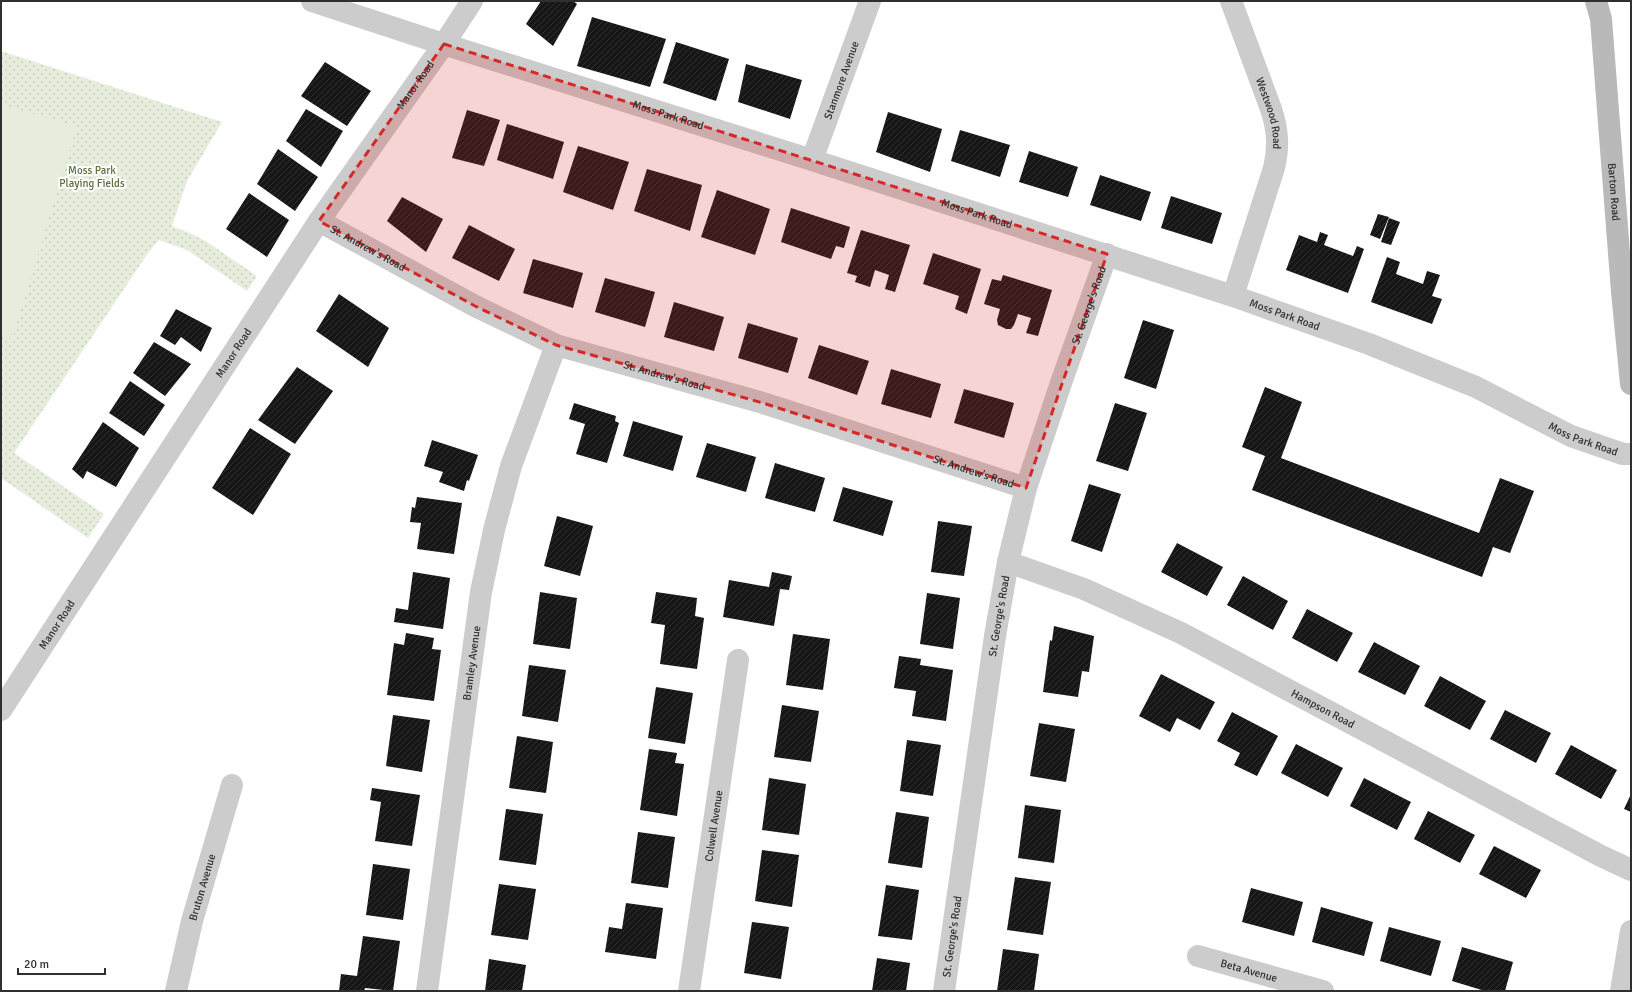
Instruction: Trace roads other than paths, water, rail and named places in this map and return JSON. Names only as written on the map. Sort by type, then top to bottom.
[{"type":"street","name":"Moss Park Road","points":[[312,1],[1107,254],[1233,296],[1369,344],[1476,386],[1571,436],[1623,454],[1631,454]]},
{"type":"street","name":"Manor Road","points":[[1,710],[319,221],[444,44],[472,1]]},
{"type":"street","name":"Stanmore Avenue","points":[[812,160],[870,1]]},
{"type":"street","name":"Westwood Road","points":[[1231,1],[1276,123],[1278,137],[1274,168],[1233,296]]},
{"type":"street","name":"Barton Road","points":[[1596,1],[1601,19],[1622,292],[1631,384]]},
{"type":"street","name":"St. Andrew's Road","points":[[319,221],[475,306],[556,345],[763,403],[1026,488]]},
{"type":"street","name":"St. George's Road","points":[[944,991],[994,644],[1008,562],[1026,488],[1062,380],[1107,254]]},
{"type":"street","name":"Bramley Avenue","points":[[427,991],[481,592],[494,530],[511,466],[556,345]]},
{"type":"street","name":"Hampson Road","points":[[1008,562],[1084,589],[1181,633],[1601,856],[1631,870]]},
{"type":"street","name":"Colwell Avenue","points":[[690,991],[738,660]]},
{"type":"street","name":"Bruton Avenue","points":[[176,991],[192,921],[232,785]]},
{"type":"street","points":[[1621,991],[1631,931]]},
{"type":"street","name":"Beta Avenue","points":[[1198,956],[1323,991]]},
{"type":"park label","name":"Moss Park Playing Fields","points":[[92,176]]}]
